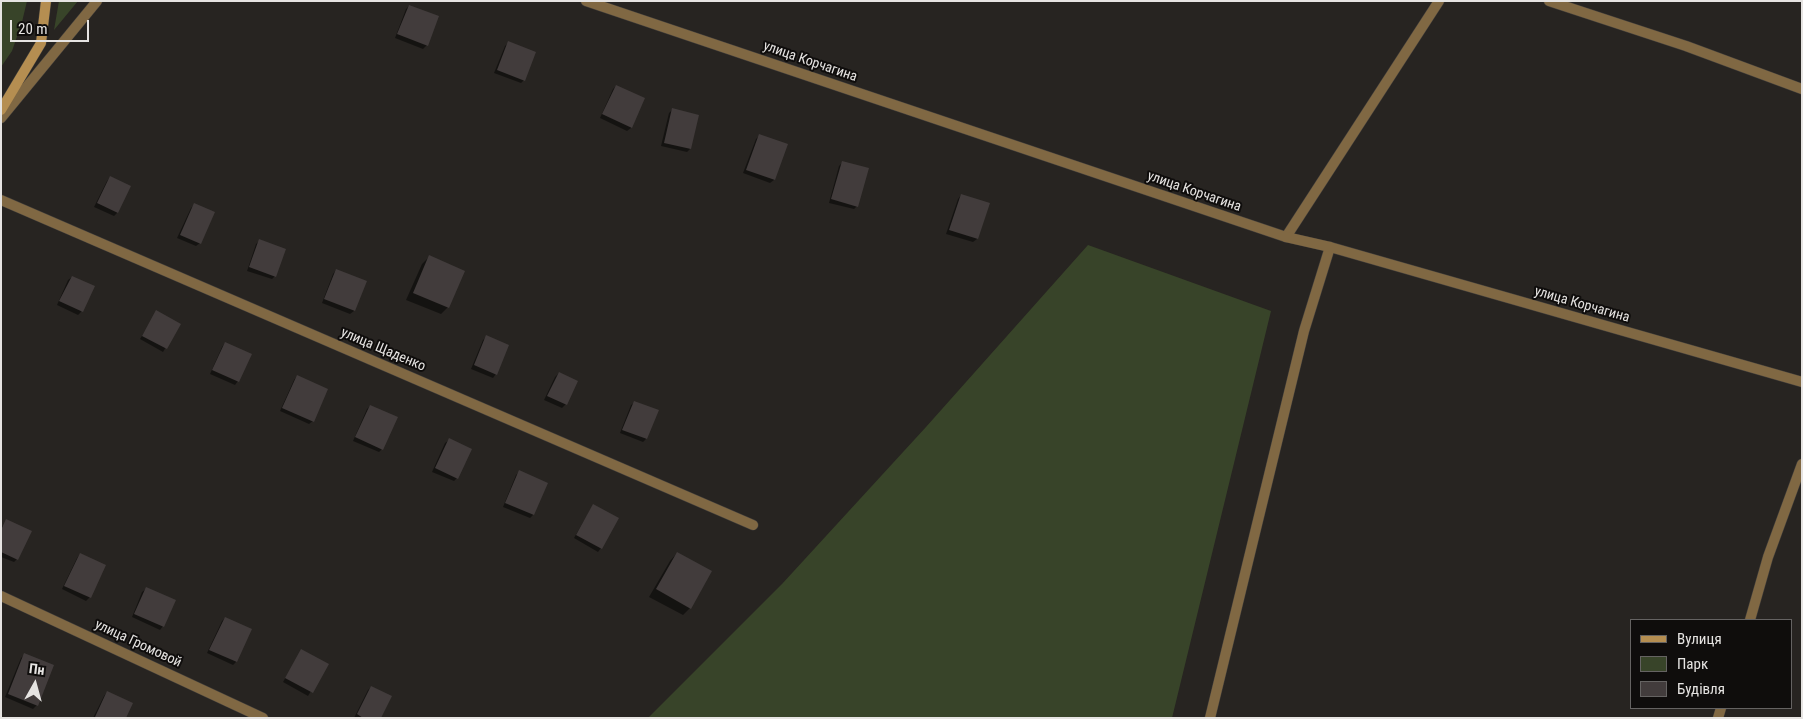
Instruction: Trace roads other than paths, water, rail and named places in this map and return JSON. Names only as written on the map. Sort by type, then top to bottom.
[{"type":"main road","points":[[1,110],[41,43],[46,1]]},
{"type":"street","points":[[1,118],[97,1]]},
{"type":"street","name":"улица Корчагина","points":[[586,1],[1286,237],[1330,247],[1802,382]]},
{"type":"street","points":[[1286,237],[1440,1]]},
{"type":"street","points":[[1549,1],[1686,46],[1802,89]]},
{"type":"street","name":"улица Щаденко","points":[[1,200],[753,525]]},
{"type":"street","points":[[1210,718],[1304,331],[1330,247]]},
{"type":"street","points":[[1750,619],[1768,557],[1802,464]]},
{"type":"street","name":"улица Громовой","points":[[1,596],[263,718]]}]
